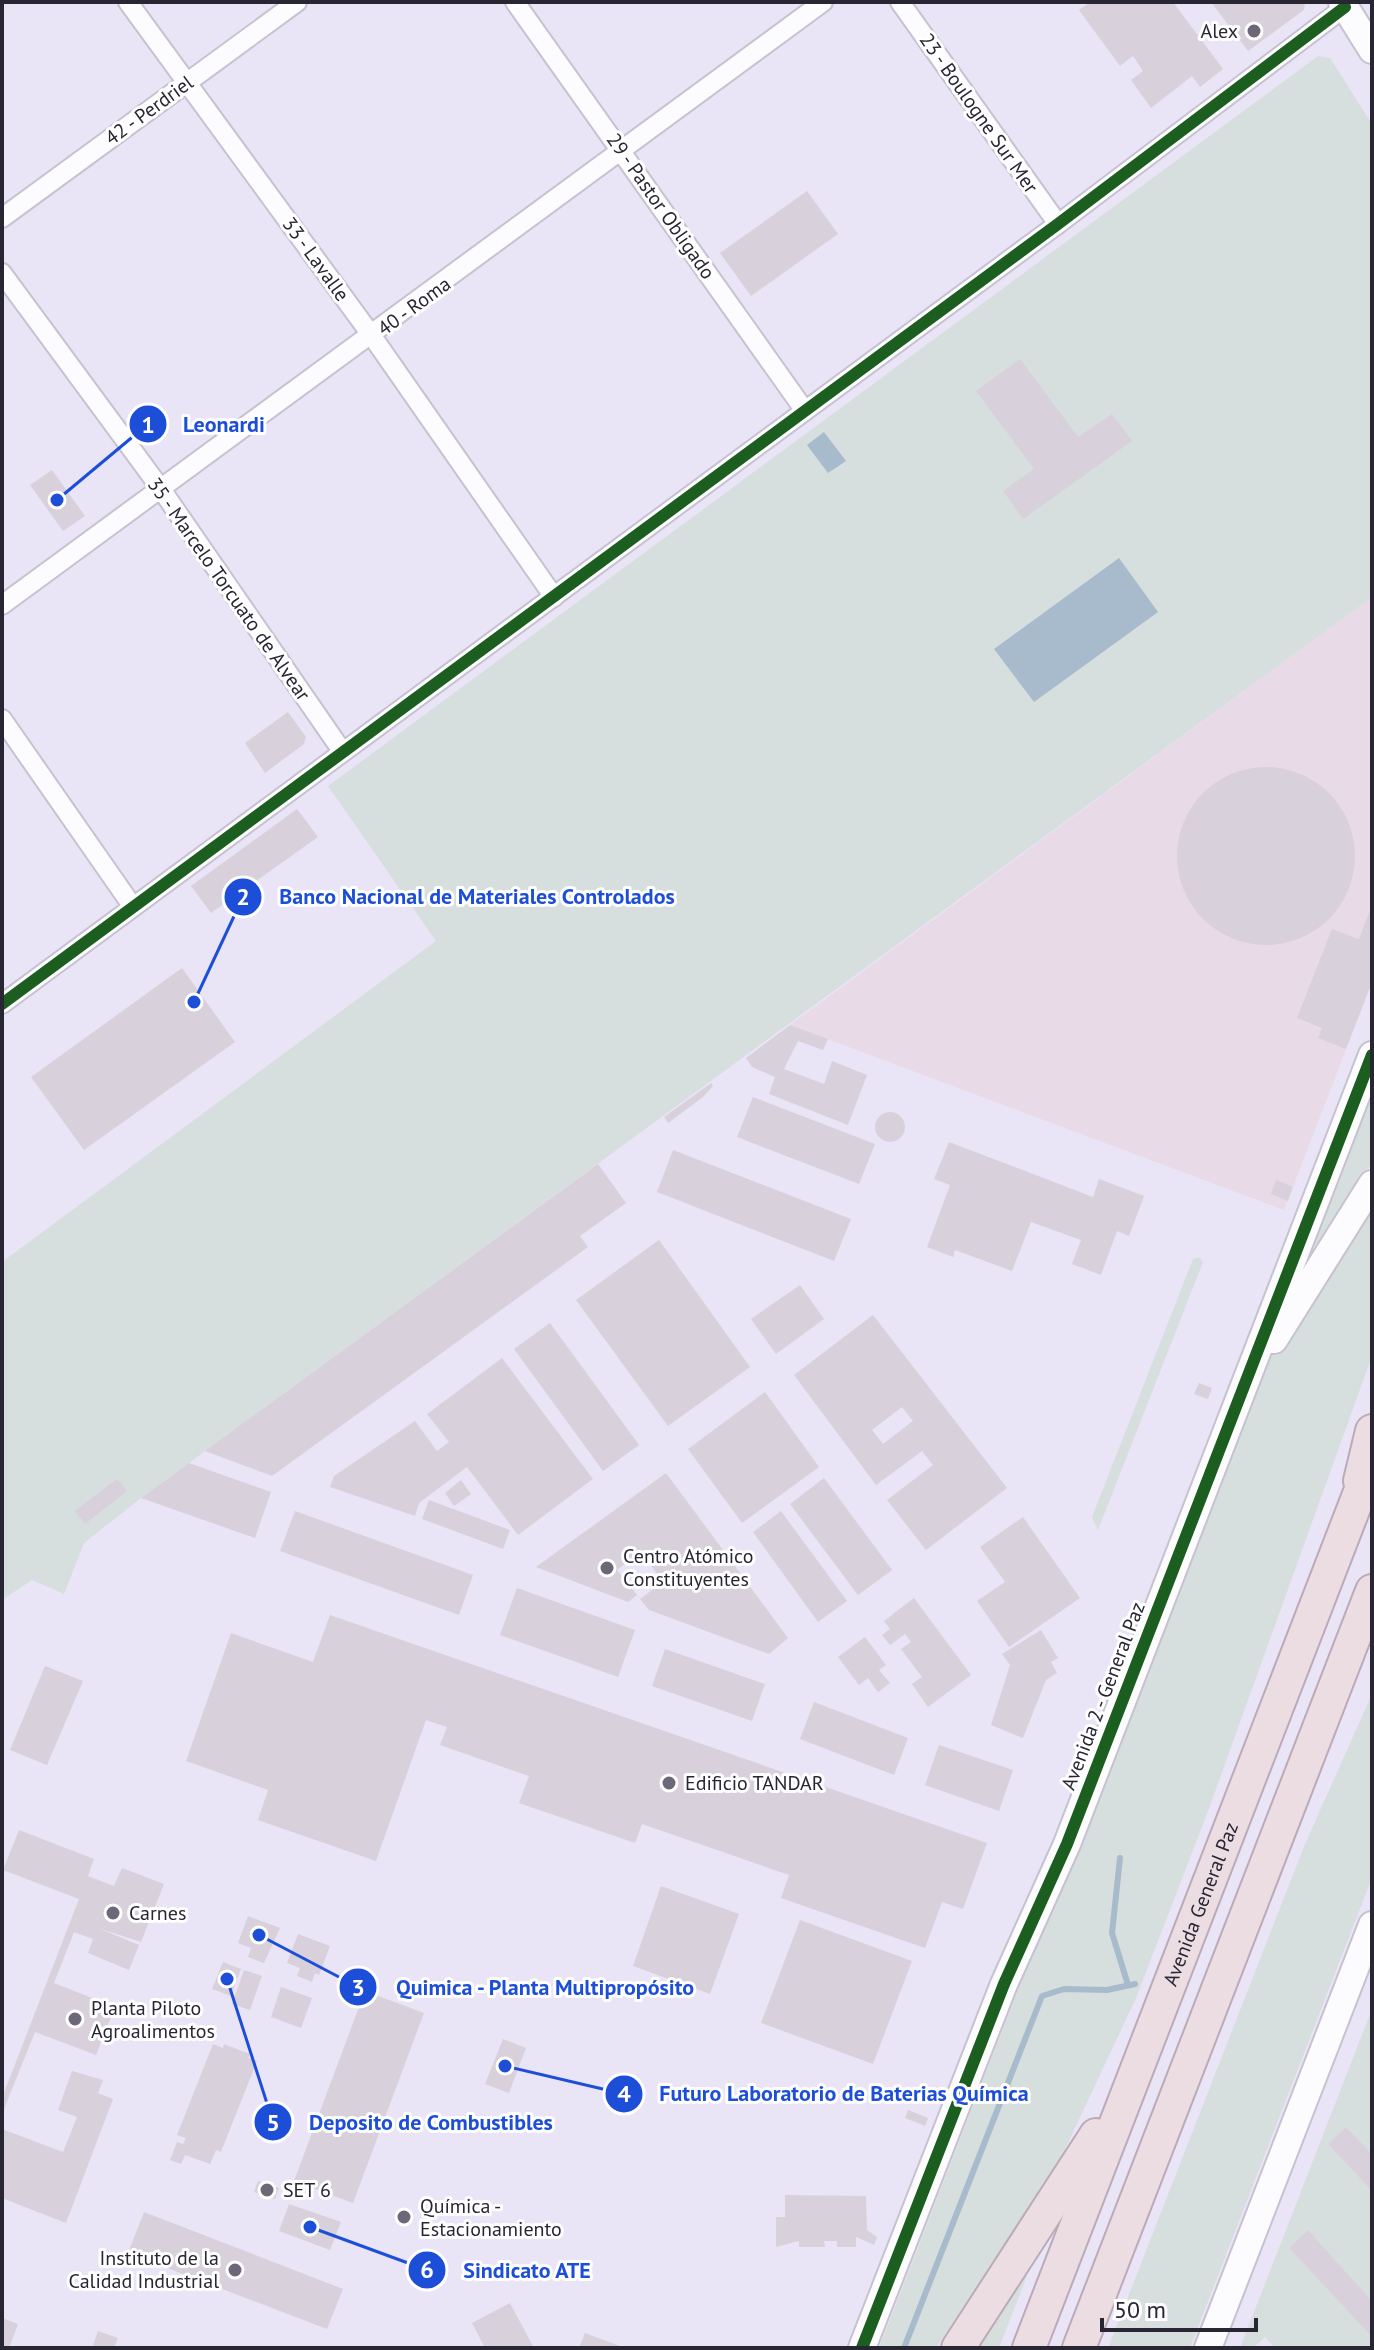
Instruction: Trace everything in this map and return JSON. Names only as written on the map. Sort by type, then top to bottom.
[{"type":"highway","points":[[1352,1515],[1372,1431]]},
{"type":"highway","name":"Avenida General Paz","points":[[1029,2348],[1372,1461]]},
{"type":"highway","points":[[1079,2348],[1317,1741],[1372,1591]]},
{"type":"highway","points":[[1317,1741],[1372,1637]]},
{"type":"highway","points":[[958,2348],[1136,2071]]},
{"type":"street","name":"33 - Lavalle","points":[[128,2],[372,336],[554,597]]},
{"type":"street","name":"42 - Perdriel","points":[[2,218],[297,2]]},
{"type":"street","name":"29 - Pastor Obligado","points":[[515,2],[805,411]]},
{"type":"street","name":"40 - Roma","points":[[2,605],[623,152],[823,2]]},
{"type":"street","name":"23 - Boulogne Sur Mer","points":[[900,2],[1058,224]]},
{"type":"street","points":[[2,1004],[1058,224],[1344,4],[1372,50]]},
{"type":"street","name":"35 - Marcelo Torcuato de Alvear","points":[[2,273],[161,489],[342,751]]},
{"type":"street","points":[[2,719],[133,907]]},
{"type":"street","name":"Avenida 2 - General Paz","points":[[862,2348],[1004,1984],[1067,1844],[1372,1055]]},
{"type":"street","points":[[1237,1400],[1372,1184]]},
{"type":"street","points":[[1208,2348],[1372,1925]]},
{"type":"shaded area","points":[[1318,56],[1330,58],[1372,124],[1372,597],[141,1498],[84,1543],[64,1594],[32,1580],[2,1600],[2,1262],[436,941],[328,786]]},
{"type":"shaded area","points":[[1372,597],[1372,982],[1284,1210],[790,1025]]},
{"type":"shaded area","points":[[1372,1081],[1372,1162],[1322,1248],[1311,1244]]},
{"type":"shaded area","points":[[1372,1204],[1372,1356],[1207,1814],[1136,1998],[1060,2160],[936,2348],[879,2348],[1247,1400],[1275,1350]]},
{"type":"shaded area","points":[[1199,1257],[1203,1262],[1098,1530],[1092,1517],[1193,1259]]},
{"type":"shaded area","points":[[1372,1694],[1372,1878],[1190,2348],[1108,2348],[1305,1844]]},
{"type":"shaded area","points":[[1372,2009],[1372,2154],[1346,2127],[1328,2144],[1372,2191],[1372,2301],[1308,2230],[1289,2248],[1372,2337],[1372,2348],[1275,2348],[1265,2337],[1253,2348],[1240,2348]]},
{"type":"shaded area","points":[[1021,2275],[1027,2276],[999,2348],[972,2348]]},
{"type":"water","points":[[824,432],[846,461],[828,473],[807,445]]},
{"type":"water","points":[[1119,558],[1158,612],[1034,702],[994,649]]},
{"type":"building","points":[[1090,2],[1173,2],[1223,69],[1200,87],[1192,76],[1151,108],[1131,80],[1143,71],[1133,56],[1120,66],[1079,10]]},
{"type":"building","name":"Alex","points":[[1211,2],[1305,2],[1304,10],[1248,51]]},
{"type":"building","points":[[807,191],[838,234],[751,296],[720,253]]},
{"type":"building","points":[[1020,359],[1078,437],[1112,414],[1132,441],[1023,519],[1003,491],[1034,469],[976,391]]},
{"type":"building","points":[[52,470],[85,516],[63,531],[30,485]]},
{"type":"building","points":[[288,712],[306,737],[304,744],[265,773],[245,743]]},
{"type":"building","points":[[1266,767],[1300,774],[1329,793],[1348,822],[1355,856],[1348,890],[1329,919],[1300,938],[1266,945],[1232,938],[1203,919],[1184,890],[1177,856],[1184,822],[1203,793],[1232,774]]},
{"type":"building","points":[[297,809],[318,837],[211,913],[191,886]]},
{"type":"building","points":[[1372,905],[1372,982],[1346,1049],[1318,1038],[1322,1028],[1297,1018],[1332,929],[1359,939]]},
{"type":"building","points":[[182,968],[235,1042],[84,1150],[31,1077]]},
{"type":"building","points":[[790,1025],[828,1039],[823,1050],[798,1041],[784,1069],[824,1084],[832,1061],[867,1075],[848,1125],[769,1094],[775,1077],[752,1067],[746,1058]]},
{"type":"building","points":[[711,1083],[713,1086],[703,1097],[668,1123],[664,1117]]},
{"type":"building","points":[[753,1097],[875,1144],[859,1184],[737,1137]]},
{"type":"building","points":[[890,1112],[901,1116],[905,1127],[901,1138],[890,1142],[879,1138],[875,1127],[879,1116]]},
{"type":"building","points":[[949,1142],[1093,1197],[1099,1179],[1144,1196],[1129,1236],[1117,1231],[1101,1275],[1072,1264],[1081,1240],[1031,1222],[1012,1271],[955,1250],[953,1257],[927,1247],[950,1185],[934,1179]]},
{"type":"building","points":[[673,1150],[851,1219],[834,1261],[657,1192]]},
{"type":"building","points":[[598,1164],[626,1203],[580,1236],[588,1247],[272,1476],[205,1451]]},
{"type":"building","points":[[1276,1180],[1293,1187],[1288,1201],[1271,1194]]},
{"type":"building","points":[[659,1240],[750,1367],[668,1426],[576,1300]]},
{"type":"building","points":[[800,1285],[824,1319],[776,1354],[751,1319]]},
{"type":"building","points":[[873,1315],[1007,1488],[926,1550],[887,1500],[933,1465],[922,1451],[876,1485],[794,1375]],"holes":[[[902,1407],[913,1421],[883,1444],[872,1430]]]},
{"type":"building","points":[[550,1323],[639,1445],[603,1471],[514,1349]]},
{"type":"building","points":[[502,1358],[593,1479],[518,1535],[467,1467],[419,1503],[415,1516],[330,1487],[334,1476],[415,1421],[437,1451],[449,1442],[427,1414]]},
{"type":"building","points":[[1199,1383],[1212,1388],[1208,1399],[1194,1394]]},
{"type":"building","points":[[765,1392],[819,1467],[742,1523],[688,1449]]},
{"type":"building","points":[[189,1463],[271,1492],[255,1538],[141,1498]]},
{"type":"building","points":[[666,1473],[788,1638],[769,1654],[649,1610],[640,1599],[663,1582],[641,1552],[617,1570],[637,1595],[628,1602],[536,1567]]},
{"type":"building","points":[[824,1478],[892,1570],[858,1595],[790,1504]]},
{"type":"building","points":[[117,1479],[127,1491],[85,1524],[75,1511]]},
{"type":"building","points":[[461,1480],[471,1494],[454,1506],[445,1493]]},
{"type":"building","points":[[429,1500],[510,1530],[503,1549],[422,1519]]},
{"type":"building","points":[[295,1511],[473,1575],[459,1615],[280,1551]]},
{"type":"building","points":[[781,1511],[847,1601],[818,1622],[753,1532]]},
{"type":"building","points":[[1023,1517],[1080,1598],[1009,1647],[977,1601],[1005,1582],[980,1547]]},
{"type":"building","points":[[517,1588],[635,1630],[618,1677],[500,1635]]},
{"type":"building","points":[[914,1598],[971,1675],[928,1707],[912,1684],[922,1677],[901,1649],[911,1642],[905,1634],[890,1645],[882,1635],[890,1629],[884,1621]]},
{"type":"building","name":"Edificio TANDAR","points":[[330,1615],[987,1843],[963,1909],[942,1902],[925,1948],[781,1898],[789,1875],[642,1824],[635,1843],[519,1803],[529,1776],[440,1745],[447,1727],[426,1720],[376,1861],[258,1820],[268,1790],[186,1761],[231,1633],[313,1662]]},
{"type":"building","points":[[1041,1630],[1058,1658],[1051,1662],[1057,1673],[1046,1680],[1023,1738],[991,1725],[1010,1665],[1002,1654]]},
{"type":"building","points":[[865,1637],[886,1665],[879,1670],[890,1683],[878,1692],[868,1678],[859,1685],[838,1657]]},
{"type":"building","points":[[665,1649],[765,1684],[752,1721],[652,1686]]},
{"type":"building","points":[[45,1666],[83,1681],[47,1765],[10,1750]]},
{"type":"building","points":[[814,1702],[908,1738],[894,1775],[800,1739]]},
{"type":"building","points":[[939,1745],[1013,1770],[999,1811],[925,1785]]},
{"type":"building","name":"Carnes","points":[[19,1830],[94,1859],[88,1876],[114,1886],[122,1868],[164,1884],[141,1942],[98,1928],[139,1945],[129,1970],[88,1953],[93,1939],[74,1932],[54,1983],[115,2007],[96,2055],[35,2032],[2,2114],[2,2098],[79,1899],[3,1870]]},
{"type":"building","points":[[661,1886],[739,1914],[710,1994],[633,1966]]},
{"type":"building","points":[[248,1916],[280,1928],[264,1963],[248,1957],[251,1948],[238,1943]]},
{"type":"building","points":[[800,1920],[912,1961],[873,2064],[761,2023]]},
{"type":"building","points":[[298,1934],[330,1946],[319,1975],[315,1973],[312,1982],[297,1976],[300,1968],[287,1963]]},
{"type":"building","points":[[223,1962],[241,1969],[231,1996],[212,1989]]},
{"type":"building","points":[[244,1970],[262,1976],[250,2010],[232,2004]]},
{"type":"building","points":[[281,1987],[312,1998],[301,2028],[271,2017]]},
{"type":"building","points":[[365,1991],[424,2013],[353,2203],[294,2181]]},
{"type":"building","points":[[503,2039],[526,2048],[509,2093],[485,2084]]},
{"type":"building","points":[[213,2044],[223,2048],[224,2044],[250,2054],[248,2058],[257,2061],[221,2152],[216,2150],[210,2164],[185,2155],[181,2164],[170,2160],[177,2142],[183,2144],[186,2138],[177,2135]]},
{"type":"building","points":[[72,2071],[103,2080],[98,2093],[113,2099],[66,2223],[2,2198],[2,2129],[63,2152],[77,2117],[58,2110]]},
{"type":"building","points":[[908,2110],[928,2118],[925,2126],[905,2118]]},
{"type":"building","points":[[1346,2127],[1372,2154],[1372,2191],[1328,2144]]},
{"type":"building","name":"SET 6","points":[[258,2181],[279,2188],[275,2199],[254,2192]]},
{"type":"building","points":[[785,2195],[866,2196],[867,2230],[877,2237],[874,2245],[856,2237],[856,2247],[837,2247],[837,2241],[824,2241],[825,2247],[799,2247],[799,2241],[776,2247],[776,2217],[785,2217]]},
{"type":"building","points":[[289,2204],[341,2222],[330,2250],[279,2231]]},
{"type":"building","points":[[144,2212],[343,2289],[327,2329],[128,2253]]},
{"type":"building","points":[[1308,2230],[1372,2301],[1372,2337],[1289,2248]]},
{"type":"building","points":[[510,2303],[534,2348],[485,2348],[472,2323]]},
{"type":"building","points":[[2,2318],[18,2324],[9,2348],[2,2348]]},
{"type":"building","points":[[98,2331],[118,2338],[114,2348],[92,2348]]},
{"type":"building","points":[[585,2333],[625,2348],[579,2348]]},
{"type":"waterway","points":[[1120,1858],[1112,1933],[1128,1985]]},
{"type":"waterway","points":[[904,2348],[1042,1996],[1064,1989],[1107,1990],[1135,1984]]},
{"type":"cycle path","points":[[2,1004],[1058,224],[1345,7]]},
{"type":"cycle path","points":[[862,2348],[1004,1984],[1067,1844],[1372,1055]]},
{"type":"place","name":"Alex","points":[[1254,31]]},
{"type":"place","name":"Leonardi","points":[[57,500]]},
{"type":"place","name":"Banco Nacional de Materiales Controlados","points":[[194,1002]]},
{"type":"place","name":"Centro Atómico Constituyentes","points":[[607,1568]]},
{"type":"place","name":"Edificio TANDAR","points":[[669,1783]]},
{"type":"place","name":"Carnes","points":[[113,1913]]},
{"type":"place","name":"Quimica - Planta Multipropósito","points":[[259,1935]]},
{"type":"place","name":"Deposito de Combustibles","points":[[227,1979]]},
{"type":"place","name":"Planta Piloto Agroalimentos","points":[[75,2019]]},
{"type":"place","name":"Futuro Laboratorio de Baterias Química","points":[[505,2066]]},
{"type":"place","name":"SET 6","points":[[267,2190]]},
{"type":"place","name":"Química - Estacionamiento","points":[[404,2217]]},
{"type":"place","name":"Sindicato ATE","points":[[310,2227]]},
{"type":"place","name":"Instituto de la Calidad Industrial","points":[[235,2270]]}]
